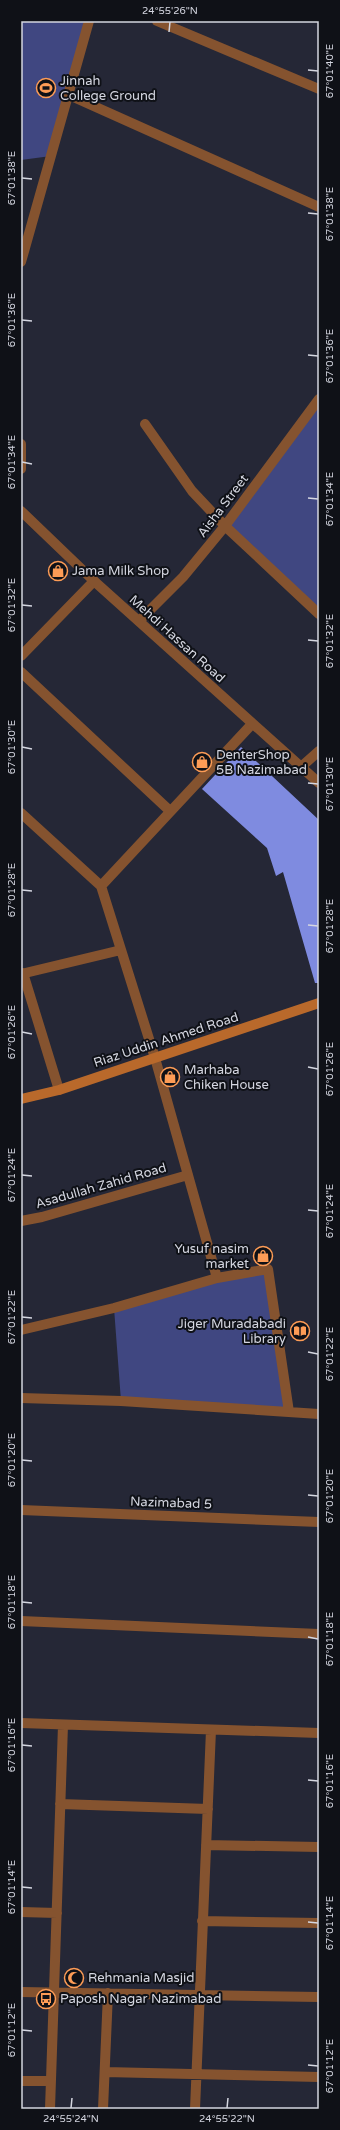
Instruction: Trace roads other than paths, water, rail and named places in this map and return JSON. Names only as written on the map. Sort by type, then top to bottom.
[{"type":"main road","name":"Riaz Uddin Ahmed Road","points":[[21,1099],[59,1090],[319,1003]]},
{"type":"street","points":[[21,262],[89,21]]},
{"type":"street","points":[[157,21],[319,89]]},
{"type":"street","points":[[69,95],[319,207]]},
{"type":"street","name":"Aisha Street","points":[[139,621],[183,577],[225,526],[319,398]]},
{"type":"street","points":[[145,424],[192,491],[225,526],[319,614]]},
{"type":"street","points":[[21,444],[21,469]]},
{"type":"street","name":"Mehdi Hassan Road","points":[[21,511],[94,581],[319,783]]},
{"type":"street","points":[[21,656],[94,581]]},
{"type":"street","points":[[21,672],[170,811]]},
{"type":"street","points":[[101,886],[252,724]]},
{"type":"street","points":[[301,767],[319,751]]},
{"type":"street","points":[[21,813],[101,886],[155,1058],[217,1278]]},
{"type":"street","points":[[59,1090],[23,971],[121,950]]},
{"type":"street","name":"Asadullah Zahid Road","points":[[21,1221],[42,1217],[188,1175]]},
{"type":"street","points":[[21,1330],[114,1308],[217,1278],[264,1268],[269,1271],[288,1412]]},
{"type":"street","points":[[21,1398],[121,1401],[319,1414]]},
{"type":"street","name":"Nazimabad 5","points":[[21,1510],[319,1522]]},
{"type":"street","points":[[21,1621],[319,1634]]},
{"type":"street","points":[[21,1723],[319,1733]]},
{"type":"street","points":[[50,2109],[63,1725]]},
{"type":"street","points":[[195,2109],[211,1730]]},
{"type":"street","points":[[60,1804],[208,1809]]},
{"type":"street","points":[[206,1845],[319,1847]]},
{"type":"street","points":[[21,1912],[57,1913]]},
{"type":"street","points":[[202,1921],[319,1923]]},
{"type":"street","points":[[21,1992],[319,1997]]},
{"type":"street","points":[[103,2109],[108,1993]]},
{"type":"street","points":[[105,2072],[319,2077]]},
{"type":"street","points":[[21,2081],[51,2081]]},
{"type":"place","name":"Jinnah College Ground","points":[[46,88]]},
{"type":"place","name":"Jama Milk Shop","points":[[58,571]]},
{"type":"place","name":"DenterShop 5B Nazimabad","points":[[202,762]]},
{"type":"place","name":"Marhaba Chiken House","points":[[170,1077]]},
{"type":"place","name":"Yusuf nasim market","points":[[263,1256]]},
{"type":"place","name":"Jiger Muradabadi Library","points":[[300,1331]]},
{"type":"place","name":"Rehmania Masjid","points":[[74,1978]]},
{"type":"place","name":"Paposh Nagar Nazimabad","points":[[46,1999]]}]
